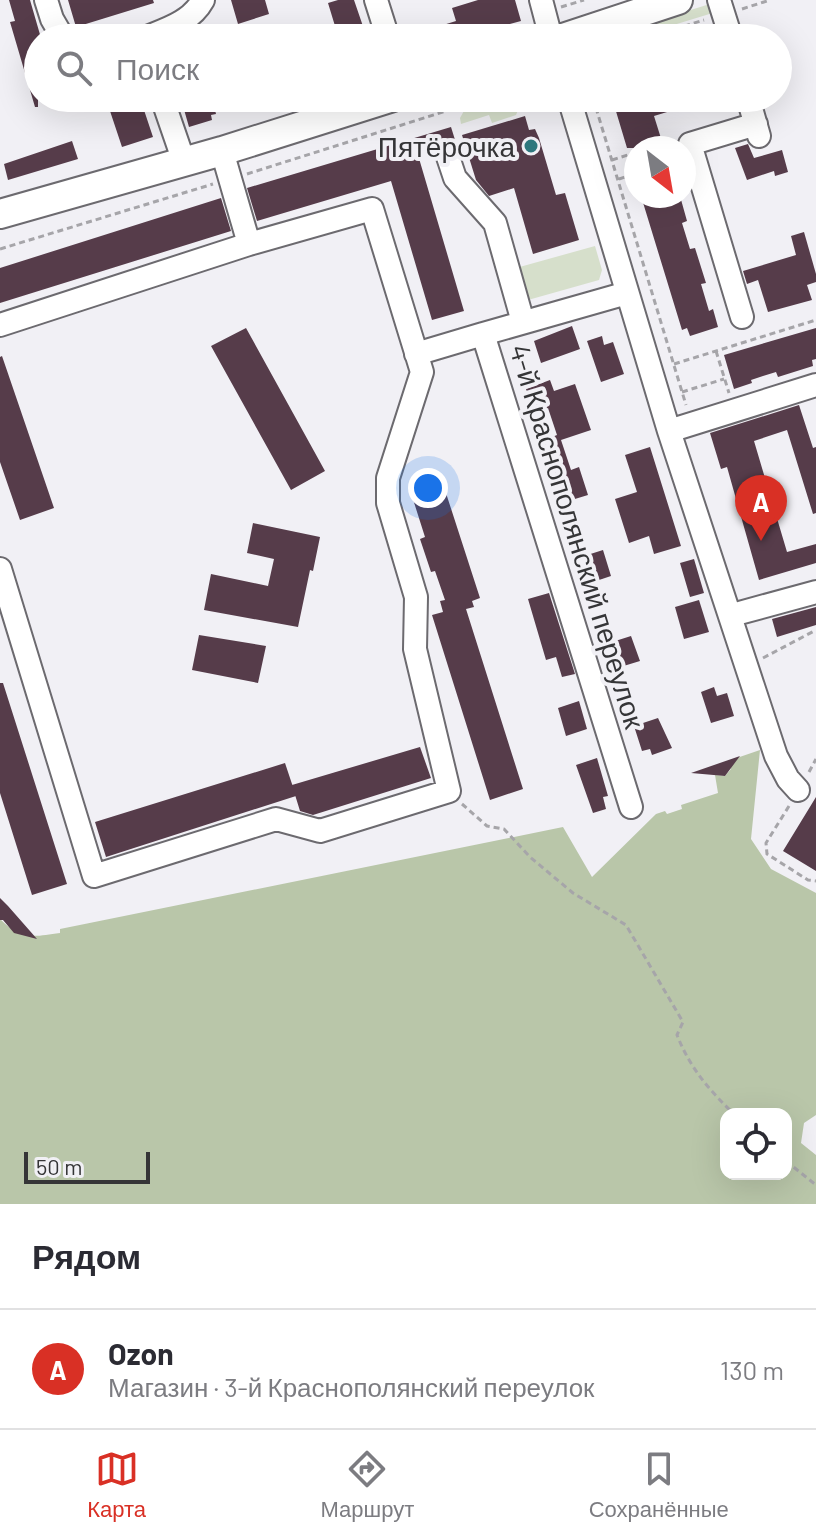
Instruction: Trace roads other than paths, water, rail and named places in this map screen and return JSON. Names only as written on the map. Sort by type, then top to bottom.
[{"type":"main road","points":[[605,24],[678,0]]},
{"type":"main road","points":[[0,214],[222,151],[346,112]]},
{"type":"street","points":[[46,0],[55,24]]},
{"type":"street","points":[[178,24],[195,13],[203,0]]},
{"type":"street","points":[[376,0],[384,24]]},
{"type":"street","points":[[541,0],[547,24]]},
{"type":"street","points":[[719,0],[727,24]]},
{"type":"street","points":[[167,112],[184,162]]},
{"type":"street","points":[[573,112],[669,431],[780,765],[798,790]]},
{"type":"street","points":[[742,317],[690,144],[758,130],[752,112]]},
{"type":"street","points":[[222,151],[249,244]]},
{"type":"street","points":[[447,154],[455,178],[495,223],[523,322]]},
{"type":"street","points":[[0,325],[249,244],[372,209],[422,372],[388,478],[388,503],[416,597],[415,649],[449,791],[320,831],[276,819],[94,876],[4,594],[0,569]]},
{"type":"street","name":"4-й Краснополянский переулок","points":[[627,293],[483,334],[631,807]]},
{"type":"street","points":[[416,354],[483,334]]},
{"type":"street","points":[[669,431],[816,385]]},
{"type":"street","points":[[732,615],[816,592]]},
{"type":"place","name":"Пятёрочка","points":[[531,146]]},
{"type":"place","name":"Ozon","points":[[761,541]]}]
